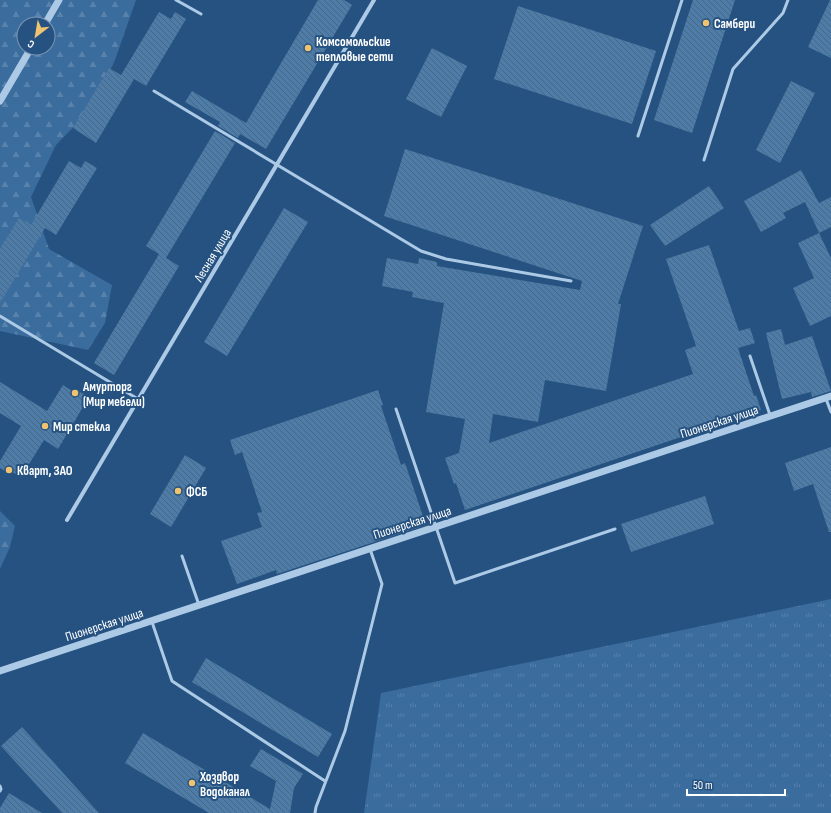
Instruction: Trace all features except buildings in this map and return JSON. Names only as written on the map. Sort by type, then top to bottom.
[{"type":"street","points":[[50,16],[59,0]]},
{"type":"street","name":"Лесная улица","points":[[67,520],[374,0]]},
{"type":"street","points":[[0,101],[26,56]]},
{"type":"street","name":"Пионерская улица","points":[[0,671],[829,397]]},
{"type":"lane","points":[[176,0],[201,14]]},
{"type":"lane","points":[[638,136],[682,0]]},
{"type":"lane","points":[[704,160],[734,69],[783,13],[788,0]]},
{"type":"lane","points":[[154,91],[421,251],[446,259],[571,281]]},
{"type":"lane","points":[[0,316],[138,399]]},
{"type":"lane","points":[[750,356],[771,416]]},
{"type":"lane","points":[[829,397],[831,412]]},
{"type":"lane","points":[[396,409],[455,583],[615,529]]},
{"type":"lane","points":[[315,813],[325,782],[345,731],[382,584],[370,549]]},
{"type":"lane","points":[[182,556],[199,605]]},
{"type":"lane","points":[[152,621],[172,681],[325,782]]},
{"type":"lane","points":[[0,786],[0,791]]},
{"type":"green space","points":[[0,0],[136,0],[115,60],[92,108],[56,145],[31,197],[49,249],[112,285],[105,323],[88,350],[0,331]]},
{"type":"green space","points":[[0,511],[15,526],[10,547],[0,569]]},
{"type":"green space","points":[[831,599],[831,813],[364,813],[381,693]]},
{"type":"place","name":"Самбери","points":[[706,23]]},
{"type":"place","name":"Комсомольские тепловые сети","points":[[308,48]]},
{"type":"place","name":"Амурторг (Мир мебели)","points":[[75,393]]},
{"type":"place","name":"Мир стекла","points":[[45,426]]},
{"type":"place","name":"Кварт, ЗАО","points":[[9,470]]},
{"type":"place","name":"ФСБ","points":[[178,491]]},
{"type":"place","name":"Хоздвор Водоканал","points":[[192,783]]}]
